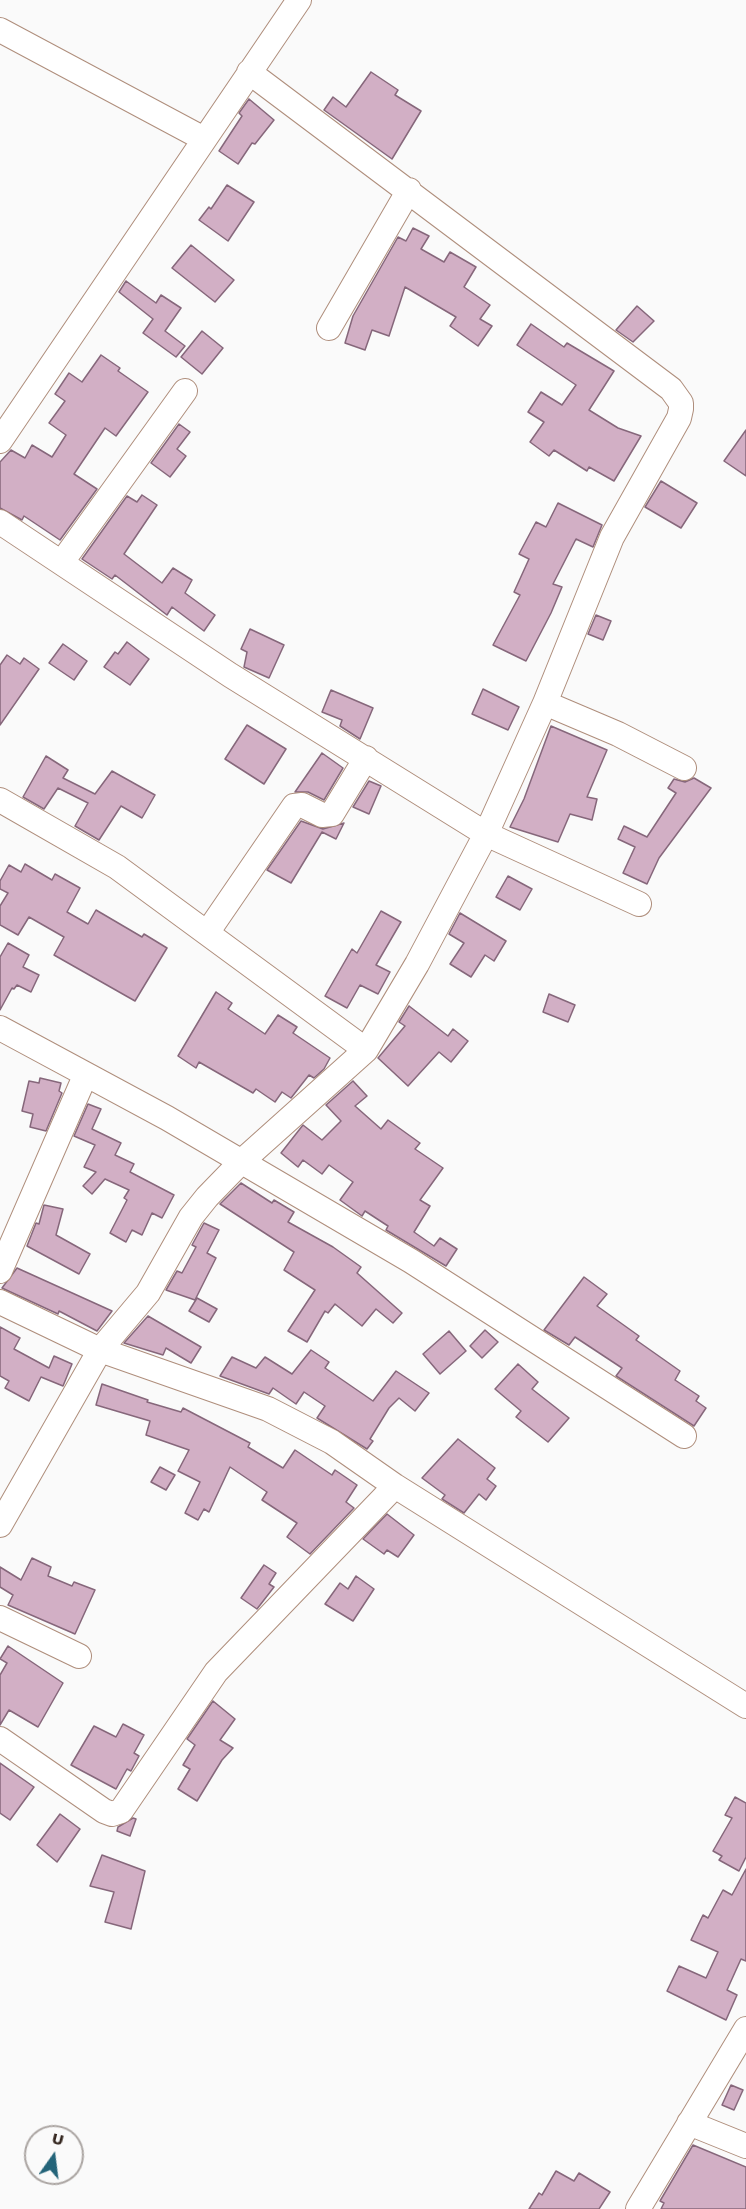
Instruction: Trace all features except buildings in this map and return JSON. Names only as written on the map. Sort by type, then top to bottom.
[{"type":"street","points":[[0,441],[299,0]]},
{"type":"street","points":[[0,30],[204,139]]},
{"type":"street","points":[[0,1525],[100,1350],[148,1293],[191,1217],[241,1162],[366,1050],[417,964],[486,834],[545,703],[612,537],[679,418],[681,403],[671,389],[249,72]]},
{"type":"street","points":[[329,328],[409,190]]},
{"type":"street","points":[[62,562],[185,392]]},
{"type":"street","points":[[0,522],[230,675],[486,834],[639,904]]},
{"type":"street","points":[[545,703],[618,734],[684,768]]},
{"type":"street","points":[[207,933],[294,806],[302,806],[322,815],[332,814],[366,758]]},
{"type":"street","points":[[0,800],[117,867],[366,1050]]},
{"type":"street","points":[[0,1028],[167,1118],[411,1261],[684,1436]]},
{"type":"street","points":[[0,1271],[86,1076]]},
{"type":"street","points":[[0,1302],[100,1350],[268,1409],[332,1442],[395,1486],[746,1706]]},
{"type":"street","points":[[0,1739],[104,1811],[112,1814],[121,1811],[216,1672],[395,1486]]},
{"type":"street","points":[[0,1618],[79,1656]]},
{"type":"street","points":[[638,2209],[746,2029]]},
{"type":"street","points":[[689,2123],[746,2146]]}]
